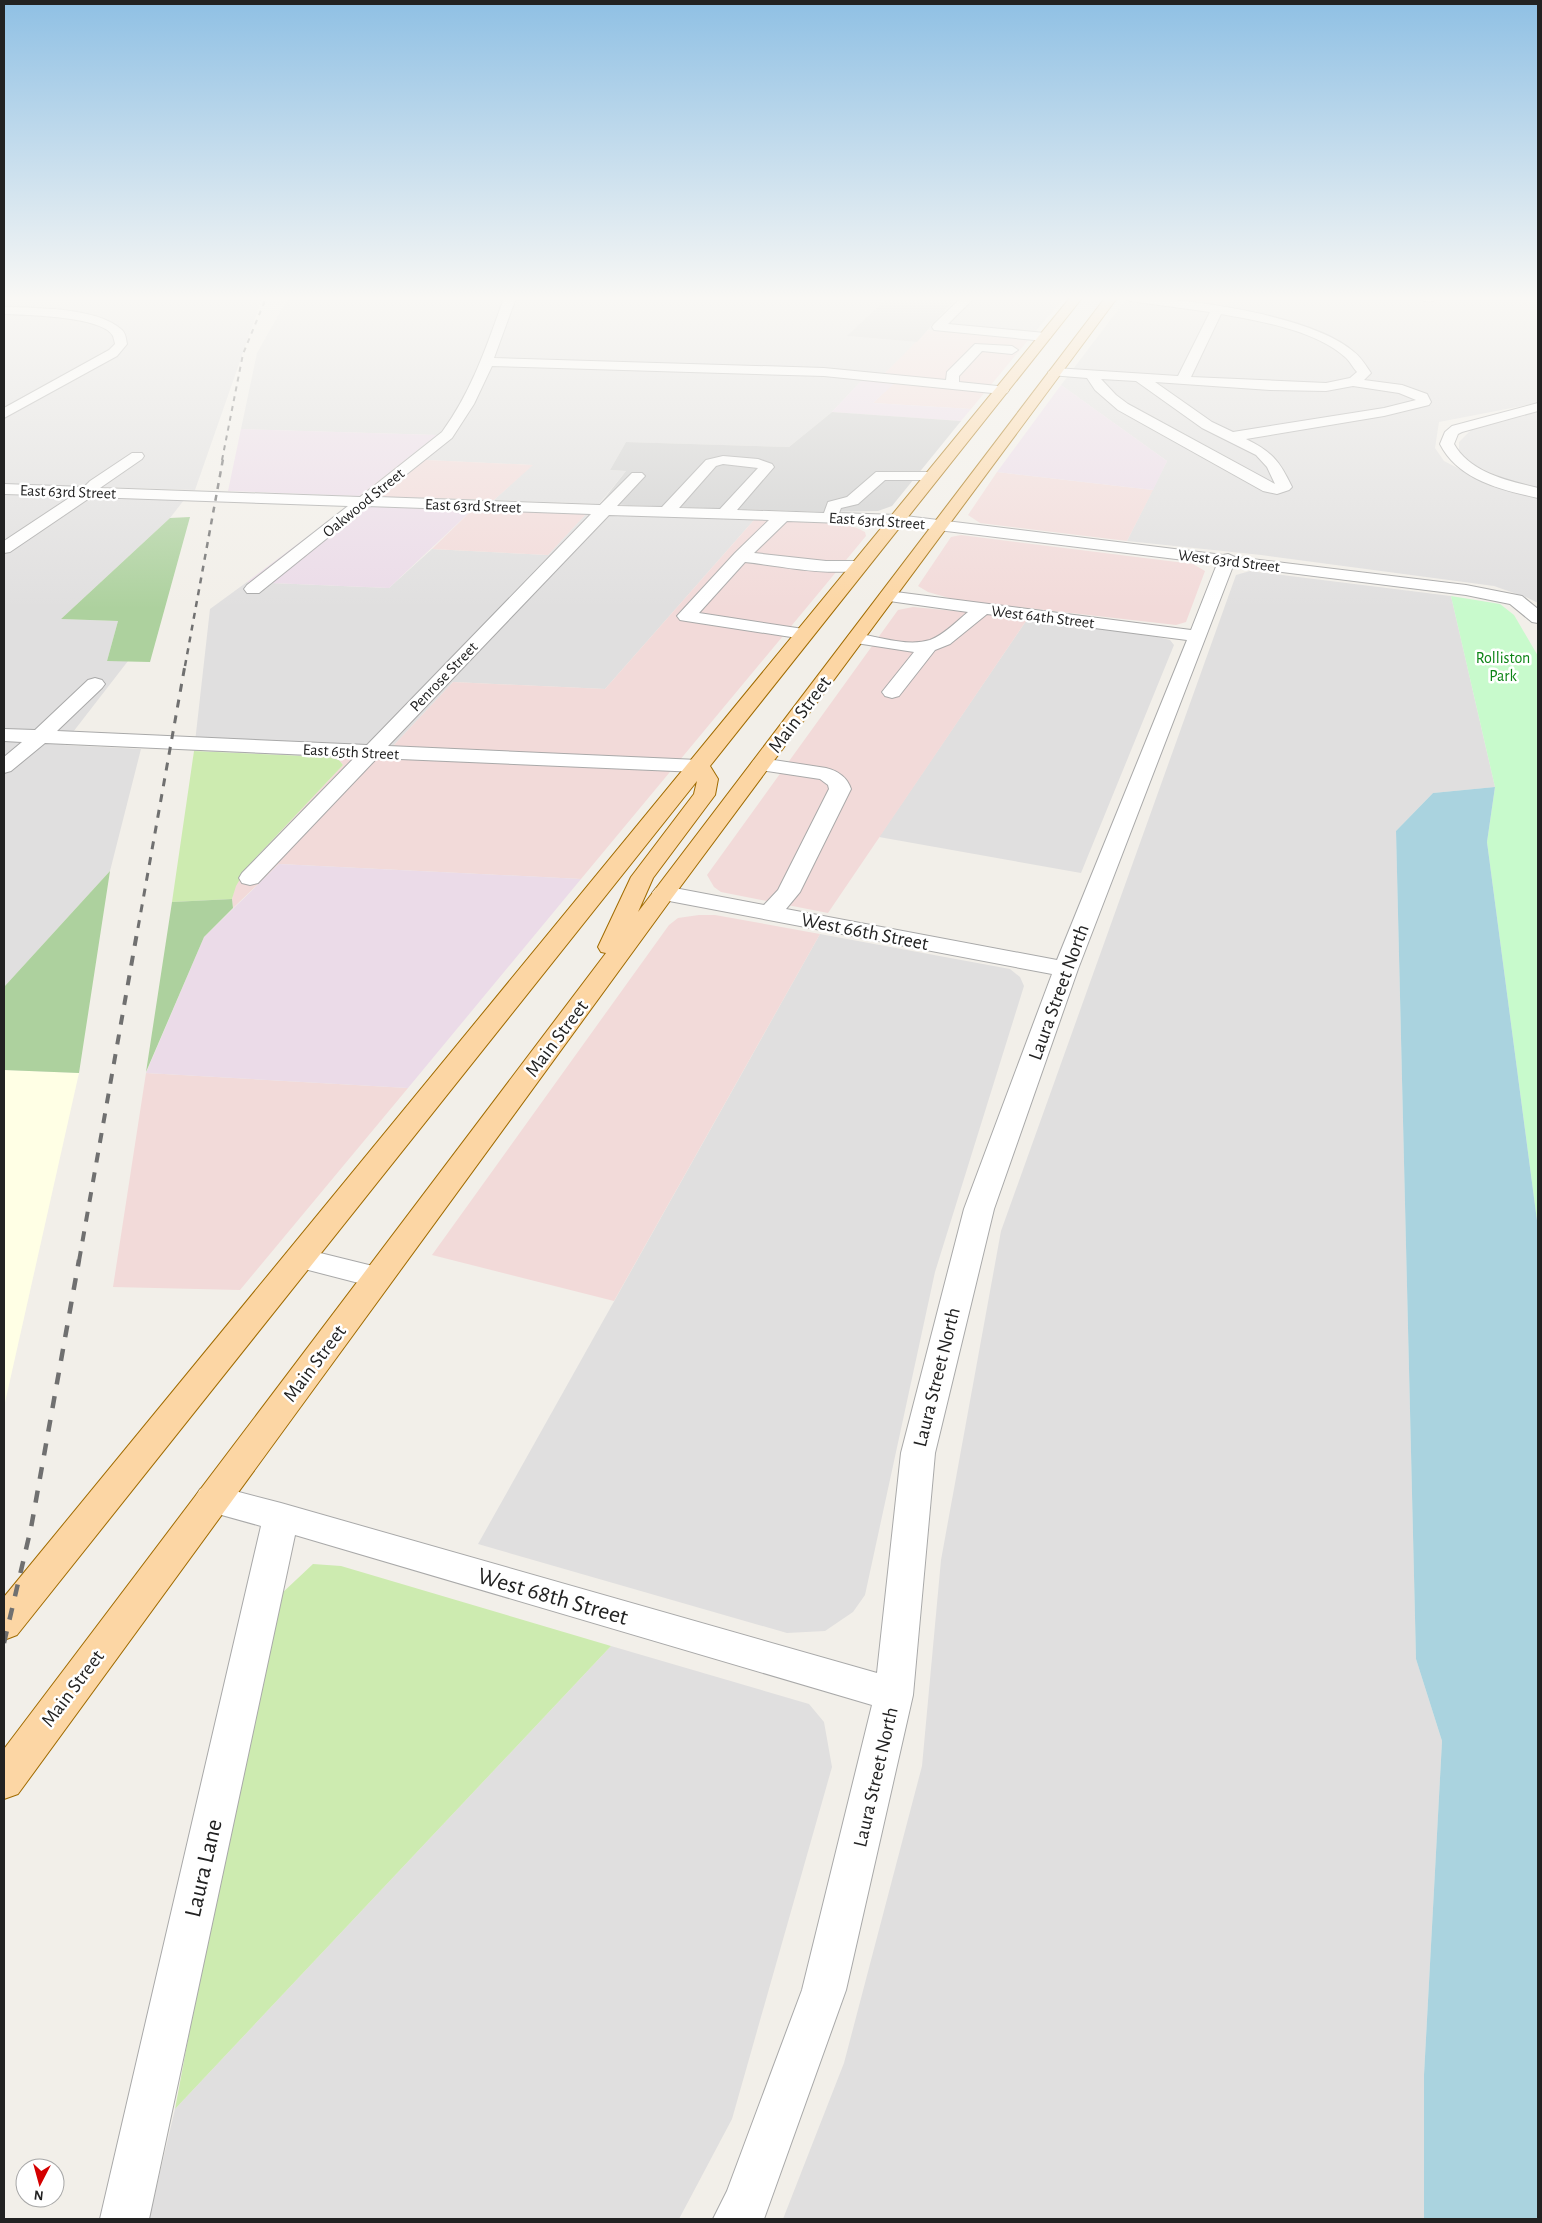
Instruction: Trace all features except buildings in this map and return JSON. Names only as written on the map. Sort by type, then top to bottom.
[{"type":"main road","points":[[4,1624],[992,402]]},
{"type":"main road","name":"Main Street","points":[[4,1781],[664,893],[1033,402]]},
{"type":"main road","points":[[589,994],[642,877],[704,795],[709,785],[707,774],[698,766]]},
{"type":"street","points":[[4,414],[31,402]]},
{"type":"street","name":"Oakwood Street","points":[[254,589],[447,435],[460,418],[468,402]]},
{"type":"street","points":[[1118,402],[1142,418],[1191,443],[1268,488],[1277,489],[1284,486],[1274,465],[1260,452],[1207,425],[1174,402]]},
{"type":"street","points":[[1231,437],[1414,406],[1424,402]]},
{"type":"street","points":[[1538,407],[1458,429],[1452,432],[1447,444],[1450,454],[1458,463],[1501,483],[1538,493]]},
{"type":"street","points":[[4,420],[37,412]]},
{"type":"street","points":[[1306,412],[1322,422]]},
{"type":"street","points":[[4,548],[88,492],[95,484],[137,456]]},
{"type":"street","points":[[666,512],[711,463],[723,460],[758,463],[767,467],[724,514]]},
{"type":"street","points":[[830,517],[834,505],[852,501],[881,475],[931,477]]},
{"type":"street","name":"Penrose Street","points":[[250,878],[370,751],[637,476]]},
{"type":"street","name":"East 63rd Street","points":[[4,489],[830,517],[896,520],[942,525]]},
{"type":"street","points":[[783,516],[686,616],[804,634]]},
{"type":"street","name":"West 63rd Street","points":[[942,525],[1466,590],[1516,600],[1538,618]]},
{"type":"street","points":[[741,558],[826,566],[860,565]]},
{"type":"street","name":"Laura Street North","points":[[738,2219],[746,2204],[824,1990],[894,1695],[918,1453],[979,1209],[1066,969],[1228,559]]},
{"type":"street","name":"West 64th Street","points":[[888,596],[1197,636]]},
{"type":"street","points":[[856,638],[896,644],[928,646],[942,641],[983,608]]},
{"type":"street","points":[[892,692],[928,646]]},
{"type":"street","points":[[4,767],[40,737],[95,684]]},
{"type":"street","name":"East 65th Street","points":[[4,735],[698,766]]},
{"type":"street","points":[[761,764],[826,774],[838,782],[840,789],[788,892],[770,913]]},
{"type":"street","name":"West 66th Street","points":[[664,893],[1066,969]]},
{"type":"street","points":[[300,1258],[378,1277]]},
{"type":"street","name":"West 68th Street","points":[[212,1499],[281,1517],[894,1695]]},
{"type":"street","name":"Laura Lane","points":[[124,2219],[281,1517]]},
{"type":"shaded area","points":[[4,402],[226,402],[195,490],[4,484]]},
{"type":"shaded area","points":[[247,402],[842,402],[789,447],[626,442],[610,470],[626,471],[599,504],[494,500],[532,465],[406,459],[436,435],[241,429]]},
{"type":"shaded area","points":[[842,402],[874,402],[873,403],[971,409],[961,421],[832,412]]},
{"type":"shaded area","points":[[874,402],[977,402],[971,409],[873,403]]},
{"type":"shaded area","points":[[1049,402],[1084,402],[1167,461],[1153,490],[997,472]]},
{"type":"shaded area","points":[[1084,402],[1538,402],[1439,422],[1435,448],[1444,461],[1493,486],[1538,496],[1538,603],[1494,586],[1261,555],[1127,541],[1167,461]]},
{"type":"shaded area","points":[[832,412],[961,421],[892,506],[878,511],[823,512],[600,504],[626,471],[610,470],[626,442],[789,447]]},
{"type":"shaded area","points":[[1538,412],[1538,489],[1511,482],[1468,462],[1459,452],[1459,442],[1471,430]]},
{"type":"shaded area","points":[[241,429],[437,435],[359,496],[228,491]]},
{"type":"shaded area","points":[[406,459],[533,465],[494,500],[359,496]]},
{"type":"shaded area","points":[[997,472],[1153,490],[1127,541],[980,523],[968,515]]},
{"type":"shaded area","points":[[4,494],[184,500],[170,518],[61,619],[118,621],[107,661],[128,661],[63,745],[141,749],[110,871],[4,987]]},
{"type":"shaded area","points":[[348,506],[472,510],[389,588],[247,582]]},
{"type":"shaded area","points":[[472,510],[586,514],[548,555],[432,549]]},
{"type":"shaded area","points":[[586,514],[754,520],[605,689],[453,682],[393,746],[347,744],[328,757],[194,751],[210,609],[247,582],[389,588],[432,549],[548,555]]},
{"type":"shaded area","points":[[754,520],[844,524],[865,532],[866,536],[581,879],[279,864],[233,908],[232,899],[235,886],[248,866],[343,765],[339,760],[328,757],[347,744],[393,746],[453,682],[605,689]]},
{"type":"shaded area","points":[[961,535],[1193,564],[1205,571],[1186,622],[1176,625],[956,600],[928,592],[918,586],[951,537]]},
{"type":"shaded area","points":[[1250,571],[1451,596],[1495,787],[1433,793],[1396,831],[1416,1659],[1442,1741],[1424,2075],[1424,2219],[783,2219],[844,2063],[922,1766],[941,1560],[1001,1231],[1236,575]]},
{"type":"shaded area","points":[[913,607],[1028,618],[828,913],[721,892],[714,887],[707,875],[898,610]]},
{"type":"shaded area","points":[[1028,618],[1150,635],[1170,640],[1174,645],[1081,873],[879,837]]},
{"type":"shaded area","points":[[279,864],[581,879],[408,1088],[146,1073],[204,937]]},
{"type":"shaded area","points":[[715,915],[820,934],[614,1301],[432,1255],[669,925],[678,918]]},
{"type":"shaded area","points":[[820,934],[1010,969],[1020,977],[1024,986],[935,1272],[865,1595],[853,1612],[825,1631],[787,1633],[478,1544]]},
{"type":"shaded area","points":[[4,1070],[79,1073],[4,1407]]},
{"type":"shaded area","points":[[146,1073],[408,1088],[240,1290],[113,1287]]},
{"type":"shaded area","points":[[611,1646],[809,1704],[824,1722],[832,1767],[732,2119],[679,2219],[149,2219],[175,2109]]},
{"type":"green space","points":[[190,517],[150,662],[107,661],[118,621],[61,619],[170,518]]},
{"type":"green space","name":"Rolliston Park","points":[[1451,596],[1500,604],[1514,615],[1538,656],[1538,1228],[1487,842],[1495,787]]},
{"type":"green space","points":[[194,751],[328,757],[339,760],[343,765],[248,866],[236,886],[232,899],[172,902]]},
{"type":"green space","points":[[110,871],[79,1073],[4,1070],[4,987]]},
{"type":"green space","points":[[232,899],[233,908],[204,937],[146,1072],[172,902]]},
{"type":"green space","points":[[313,1564],[341,1566],[611,1646],[175,2109],[264,1633],[280,1595]]},
{"type":"water","points":[[1495,787],[1487,842],[1538,1228],[1538,2219],[1424,2219],[1424,2075],[1442,1741],[1416,1659],[1396,831],[1433,793]]},
{"type":"railway","points":[[222,460],[234,402]]},
{"type":"railway","points":[[185,666],[223,459]]},
{"type":"railway","points":[[138,928],[185,665]]},
{"type":"railway","points":[[79,1261],[138,927]]},
{"type":"railway","points":[[4,1643],[31,1528],[79,1260]]}]
